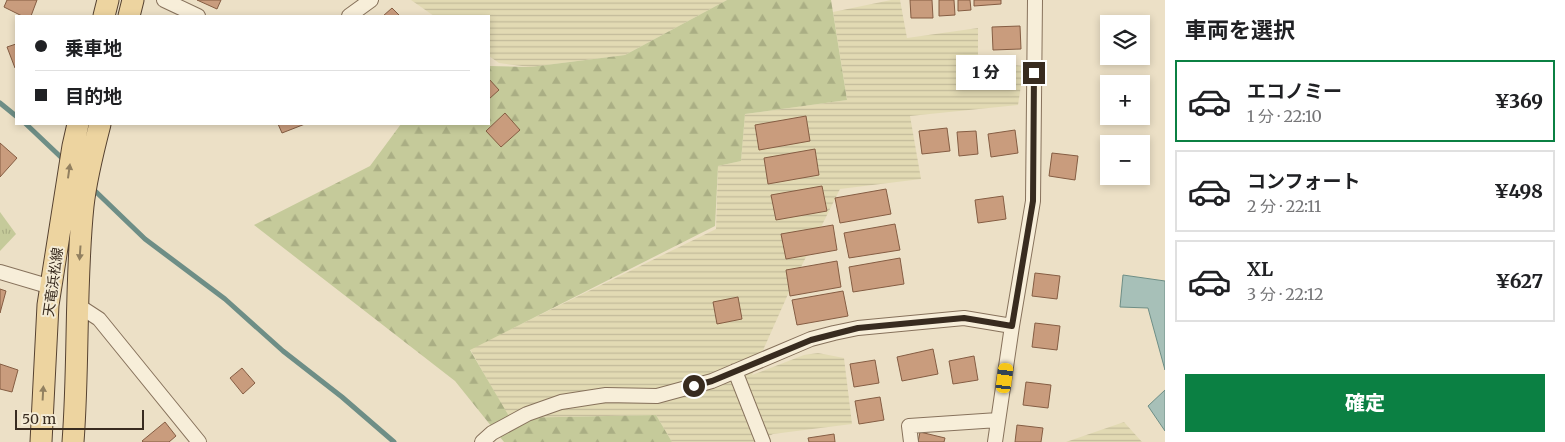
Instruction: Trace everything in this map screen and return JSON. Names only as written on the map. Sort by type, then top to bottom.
[{"type":"main road","points":[[104,15],[108,0]]},
{"type":"main road","points":[[128,15],[133,0]]},
{"type":"main road","name":"天竜浜松線","points":[[73,442],[76,304],[73,146],[78,125]]},
{"type":"main road","name":"天竜浜松線","points":[[41,442],[48,305],[51,287],[75,200],[91,161],[100,125]]},
{"type":"street","points":[[164,0],[196,15]]},
{"type":"street","points":[[350,15],[372,0]]},
{"type":"street","points":[[995,442],[1033,201],[1035,0]]},
{"type":"street","points":[[0,272],[51,287]]},
{"type":"street","points":[[76,304],[99,319],[199,442]]},
{"type":"street","points":[[482,442],[492,433],[527,414],[561,402],[606,395],[657,396],[712,381],[811,340],[858,328],[964,318],[1012,326]]},
{"type":"street","points":[[735,371],[763,442]]},
{"type":"street","points":[[911,442],[909,426],[998,420]]},
{"type":"shaded area","points":[[411,0],[727,0],[625,55],[530,67],[499,63],[490,57],[490,15],[433,15]]},
{"type":"shaded area","points":[[891,0],[900,0],[907,38],[978,28],[978,62],[1024,66],[1018,105],[910,116],[921,179],[840,189],[793,283],[752,375],[804,355],[818,353],[844,358],[852,424],[773,434],[757,442],[672,442],[656,415],[509,418],[470,349],[716,229],[718,166],[741,161],[745,114],[847,100],[833,12]]},
{"type":"shaded area","points":[[1124,422],[1142,442],[1066,442]]},
{"type":"green space","points":[[727,0],[831,0],[847,100],[745,114],[741,161],[718,166],[715,226],[470,350],[510,418],[656,415],[672,442],[504,442],[455,381],[254,225],[370,166],[400,125],[490,125],[490,66],[530,67],[625,55]]},
{"type":"green space","points":[[0,212],[16,234],[0,251]]},
{"type":"water","points":[[1123,275],[1165,281],[1165,370],[1148,308],[1120,307]]},
{"type":"water","points":[[1165,390],[1165,431],[1148,406]]},
{"type":"building","points":[[7,0],[37,0],[31,15],[20,15],[4,7]]},
{"type":"building","points":[[197,0],[221,0],[217,9]]},
{"type":"building","points":[[910,0],[932,0],[933,18],[911,18]]},
{"type":"building","points":[[939,0],[954,0],[955,15],[939,16]]},
{"type":"building","points":[[958,0],[970,0],[971,10],[958,11]]},
{"type":"building","points":[[974,0],[1001,0],[1001,4],[974,6]]},
{"type":"building","points":[[392,8],[399,15],[384,15]]},
{"type":"building","points":[[1020,26],[1021,49],[993,50],[992,27]]},
{"type":"building","points":[[15,44],[15,68],[7,47]]},
{"type":"building","points":[[490,80],[499,90],[490,98]]},
{"type":"building","points":[[505,113],[520,130],[501,147],[486,131]]},
{"type":"building","points":[[806,116],[810,141],[759,150],[755,125]]},
{"type":"building","points":[[278,125],[302,125],[282,133]]},
{"type":"building","points":[[947,128],[950,151],[922,154],[919,131]]},
{"type":"building","points":[[1015,130],[1018,153],[991,157],[988,134]]},
{"type":"building","points":[[976,131],[978,154],[959,156],[957,132]]},
{"type":"building","points":[[0,143],[17,158],[0,177]]},
{"type":"building","points":[[815,149],[819,175],[768,184],[764,158]]},
{"type":"building","points":[[1052,153],[1078,156],[1075,180],[1049,176]]},
{"type":"building","points":[[822,186],[827,211],[776,220],[771,195]]},
{"type":"building","points":[[886,189],[891,214],[840,223],[835,198]]},
{"type":"building","points":[[1003,196],[1006,219],[978,223],[975,200]]},
{"type":"building","points":[[895,224],[900,250],[849,258],[844,233]]},
{"type":"building","points":[[833,225],[837,250],[786,259],[781,234]]},
{"type":"building","points":[[900,258],[904,284],[853,292],[849,267]]},
{"type":"building","points":[[837,261],[841,287],[790,296],[786,270]]},
{"type":"building","points":[[1035,273],[1060,276],[1057,299],[1032,296]]},
{"type":"building","points":[[0,289],[6,291],[0,313]]},
{"type":"building","points":[[843,291],[848,316],[797,325],[792,300]]},
{"type":"building","points":[[738,297],[742,319],[717,324],[713,302]]},
{"type":"building","points":[[1035,323],[1060,326],[1057,350],[1032,347]]},
{"type":"building","points":[[933,349],[938,374],[902,381],[897,357]]},
{"type":"building","points":[[974,356],[978,380],[953,384],[949,361]]},
{"type":"building","points":[[875,360],[879,383],[854,387],[850,364]]},
{"type":"building","points":[[0,364],[18,370],[12,392],[0,389]]},
{"type":"building","points":[[242,368],[255,383],[243,394],[230,378]]},
{"type":"building","points":[[1026,382],[1051,385],[1048,408],[1023,405]]},
{"type":"building","points":[[880,397],[884,420],[859,424],[855,401]]},
{"type":"building","points":[[165,422],[176,436],[169,442],[142,441]]},
{"type":"building","points":[[1017,425],[1043,428],[1041,442],[1015,442]]},
{"type":"building","points":[[920,432],[945,438],[944,442],[918,442]]},
{"type":"building","points":[[834,434],[835,442],[809,442],[808,438]]},
{"type":"waterway","points":[[0,103],[15,115]]},
{"type":"waterway","points":[[27,125],[65,161]]},
{"type":"waterway","points":[[91,187],[145,239],[225,299],[283,351],[342,397],[394,442]]},
{"type":"route","points":[[694,386],[712,381],[811,340],[858,328],[964,318],[1012,326],[1033,201],[1034,73]]}]
